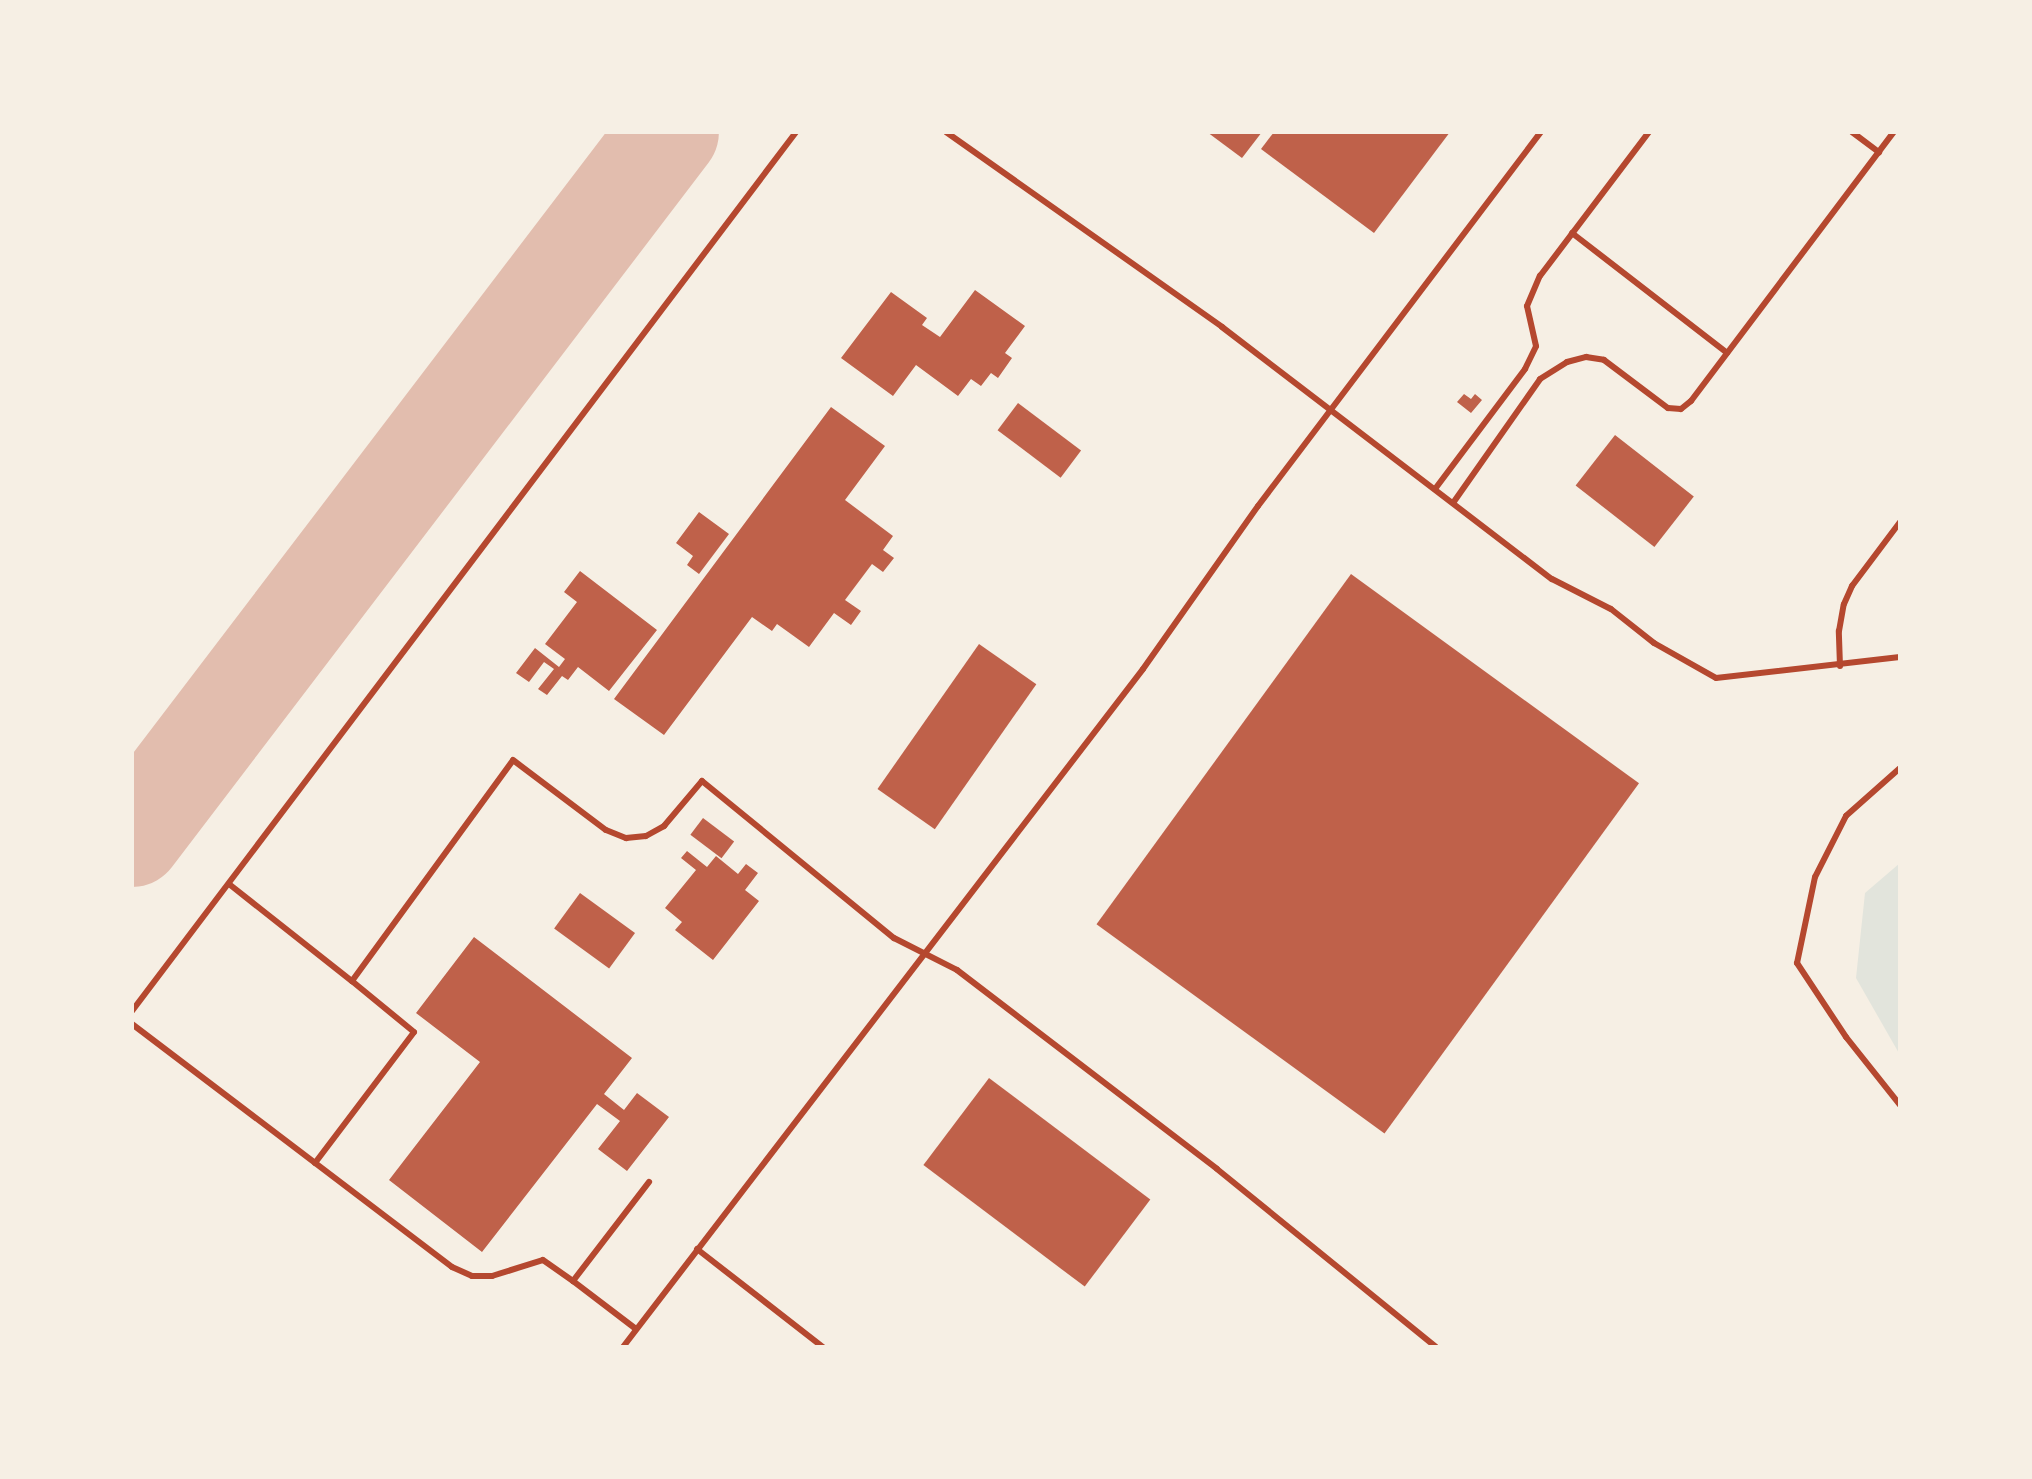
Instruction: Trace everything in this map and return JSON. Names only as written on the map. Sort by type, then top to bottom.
[{"type":"lane","points":[[132,1011],[796,132]]},
{"type":"lane","points":[[946,132],[1333,411],[1552,579],[1611,609],[1654,643],[1716,678],[1900,657]]},
{"type":"lane","points":[[623,1347],[1143,669],[1258,506],[1333,411],[1541,132]]},
{"type":"lane","points":[[1435,489],[1525,369],[1536,346],[1527,306],[1540,276],[1649,132]]},
{"type":"lane","points":[[1852,132],[1879,152]]},
{"type":"lane","points":[[1453,503],[1551,369],[1586,357],[1604,360],[1668,408],[1681,409],[1894,132]]},
{"type":"lane","points":[[1572,233],[1727,353]]},
{"type":"lane","points":[[1840,666],[1839,631],[1844,604],[1852,586],[1900,522]]},
{"type":"lane","points":[[352,981],[513,760],[606,830],[626,838],[646,836],[664,826],[702,781],[894,938],[957,970],[1217,1169],[1436,1347]]},
{"type":"lane","points":[[1900,768],[1846,816],[1815,877],[1797,963],[1846,1037],[1900,1105]]},
{"type":"lane","points":[[229,884],[414,1032],[315,1163]]},
{"type":"lane","points":[[132,1024],[452,1267],[472,1276],[492,1276],[543,1260],[636,1329]]},
{"type":"lane","points":[[573,1281],[649,1182]]},
{"type":"lane","points":[[697,1249],[823,1347]]},
{"type":"shaded area","points":[[1900,863],[1900,1055],[1856,978],[1865,893]]},
{"type":"building","points":[[1207,132],[1262,132],[1242,158]]},
{"type":"building","points":[[1274,132],[1450,132],[1374,233],[1261,149]]},
{"type":"building","points":[[975,290],[1025,326],[1005,353],[1012,358],[998,378],[991,373],[981,386],[971,379],[958,396],[916,365],[893,396],[841,358],[891,292],[927,318],[922,325],[940,337]]},
{"type":"building","points":[[1464,394],[1471,399],[1475,394],[1482,400],[1471,413],[1457,402]]},
{"type":"building","points":[[1018,403],[1081,451],[1061,478],[998,430]]},
{"type":"building","points":[[831,407],[885,446],[845,500],[893,536],[883,550],[894,558],[883,572],[872,564],[845,600],[861,611],[851,625],[834,613],[809,647],[777,624],[772,631],[752,617],[664,735],[614,699]]},
{"type":"building","points":[[1615,435],[1694,497],[1654,547],[1576,485]]},
{"type":"building","points":[[699,512],[729,534],[699,574],[687,565],[693,556],[676,543]]},
{"type":"building","points":[[580,571],[657,630],[609,691],[578,667],[568,680],[562,676],[547,695],[538,689],[554,669],[544,662],[529,682],[516,673],[535,648],[559,667],[565,659],[545,644],[577,602],[564,592]]},
{"type":"building","points":[[1351,574],[1639,783],[1384,1134],[1096,924]]},
{"type":"building","points":[[979,644],[1036,684],[935,829],[877,789]]},
{"type":"building","points":[[703,818],[734,841],[722,858],[690,835]]},
{"type":"building","points":[[687,851],[707,867],[716,856],[738,874],[746,864],[758,873],[745,890],[759,901],[713,960],[675,930],[682,922],[665,908],[696,870],[681,858]]},
{"type":"building","points":[[580,893],[635,933],[609,969],[554,929]]},
{"type":"building","points":[[474,937],[632,1058],[604,1094],[624,1110],[637,1093],[669,1117],[627,1171],[598,1149],[620,1121],[597,1104],[482,1252],[389,1180],[480,1062],[416,1013]]},
{"type":"building","points":[[989,1078],[1150,1200],[1085,1287],[923,1165]]},
{"type":"taxiway","points":[[132,837],[669,132]]}]
